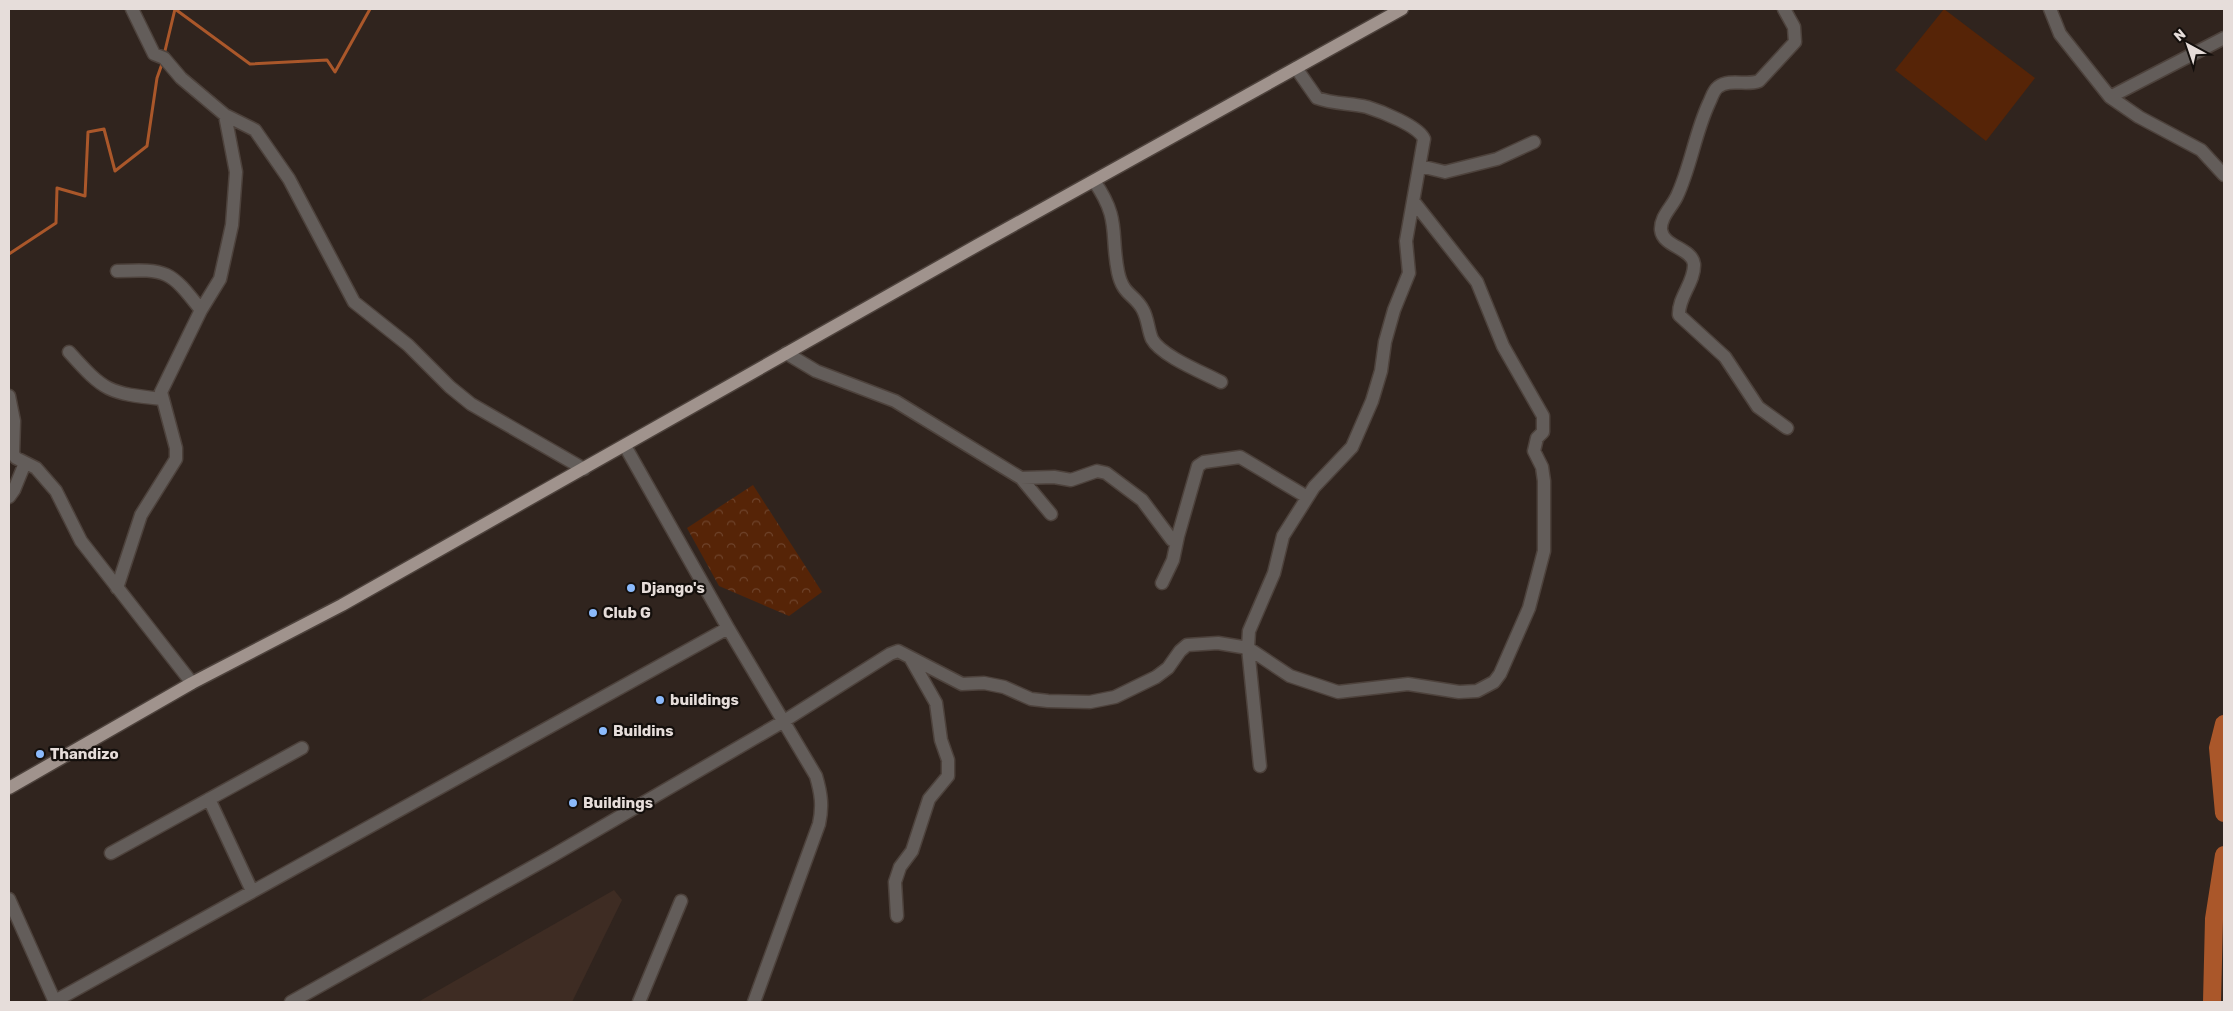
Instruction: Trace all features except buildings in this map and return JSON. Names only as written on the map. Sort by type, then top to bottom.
[{"type":"main road","points":[[9,788],[192,683],[342,605],[786,353],[1402,9]]},
{"type":"street","points":[[132,9],[154,54],[164,58],[181,78],[225,115],[255,130],[289,179],[354,302],[408,345],[450,387],[471,404],[584,469]]},
{"type":"street","points":[[1784,9],[1794,27],[1795,42],[1759,81],[1724,84],[1714,92],[1701,121],[1676,198],[1666,214],[1661,228],[1662,235],[1667,241],[1689,256],[1694,262],[1693,271],[1679,307],[1679,315],[1725,357],[1758,407],[1787,428]]},
{"type":"street","points":[[2050,9],[2060,34],[2110,97],[2139,118],[2201,150],[2224,175]]},
{"type":"street","points":[[2110,97],[2224,38]]},
{"type":"street","points":[[1260,766],[1248,648],[1249,631],[1274,573],[1282,536],[1307,497],[1352,447],[1368,410],[1381,371],[1389,326],[1409,273],[1406,241],[1424,139],[1420,132],[1397,119],[1366,107],[1317,98],[1296,68]]},
{"type":"street","points":[[117,588],[141,515],[176,459],[176,448],[162,400],[163,384],[201,310],[220,279],[232,225],[236,172],[225,115]]},
{"type":"street","points":[[1420,166],[1445,172],[1497,159],[1534,142]]},
{"type":"street","points":[[1094,181],[1107,201],[1111,212],[1115,231],[1118,269],[1122,285],[1128,296],[1143,309],[1152,339],[1162,350],[1220,382]]},
{"type":"street","points":[[295,1001],[552,856],[784,721],[890,654],[898,652],[910,657],[962,684],[991,684],[1040,700],[1090,702],[1115,696],[1156,677],[1168,668],[1180,651],[1187,645],[1218,643],[1248,648],[1290,676],[1338,692],[1408,684],[1459,692],[1477,691],[1494,682],[1500,674],[1529,608],[1544,552],[1544,481],[1542,467],[1534,451],[1537,438],[1543,432],[1543,416],[1506,352],[1477,282],[1414,202]]},
{"type":"street","points":[[117,270],[149,270],[167,273],[180,283],[201,310]]},
{"type":"street","points":[[68,352],[94,379],[108,390],[122,395],[162,400]]},
{"type":"street","points":[[786,353],[816,371],[895,401],[1022,478],[1051,514]]},
{"type":"street","points":[[9,396],[14,421],[13,454],[16,458],[36,468],[56,491],[81,541],[192,683]]},
{"type":"street","points":[[625,446],[728,628],[816,776],[823,807],[816,833],[754,1002]]},
{"type":"street","points":[[1162,584],[1172,560],[1198,466],[1204,462],[1240,457],[1307,497]]},
{"type":"street","points":[[9,497],[14,490],[25,463]]},
{"type":"street","points":[[1022,478],[1054,477],[1071,480],[1097,471],[1106,473],[1142,500],[1169,538],[1175,539],[1178,536]]},
{"type":"street","points":[[9,899],[55,1002],[728,628]]},
{"type":"street","points":[[897,916],[895,882],[900,867],[912,851],[929,799],[948,776],[948,760],[941,740],[936,703],[910,657]]},
{"type":"street","points":[[111,853],[302,748]]},
{"type":"street","points":[[209,799],[252,891]]},
{"type":"street","points":[[639,1002],[681,902]]},
{"type":"shaded area","points":[[614,890],[622,900],[572,1002],[418,1002]]},
{"type":"green space","points":[[1944,9],[2035,78],[1986,141],[1895,70]]},
{"type":"green space","points":[[753,485],[822,592],[789,616],[719,586],[687,528]]},
{"type":"waterway","points":[[164,55],[175,9],[250,64],[327,60],[335,72],[370,9]]},
{"type":"waterway","points":[[9,254],[56,223],[57,188],[85,196],[88,132],[104,129],[115,171],[147,146],[157,78],[163,61]]},
{"type":"waterway","points":[[2224,724],[2218,748],[2224,813]]},
{"type":"waterway","points":[[2212,1002],[2214,919],[2224,855]]},
{"type":"place","name":"Django's","points":[[631,588]]},
{"type":"place","name":"Club G","points":[[593,613]]},
{"type":"place","name":"buildings","points":[[660,700]]},
{"type":"place","name":"Buildins","points":[[603,731]]},
{"type":"place","name":"Thandizo","points":[[40,754]]},
{"type":"place","name":"Buildings","points":[[573,803]]}]
